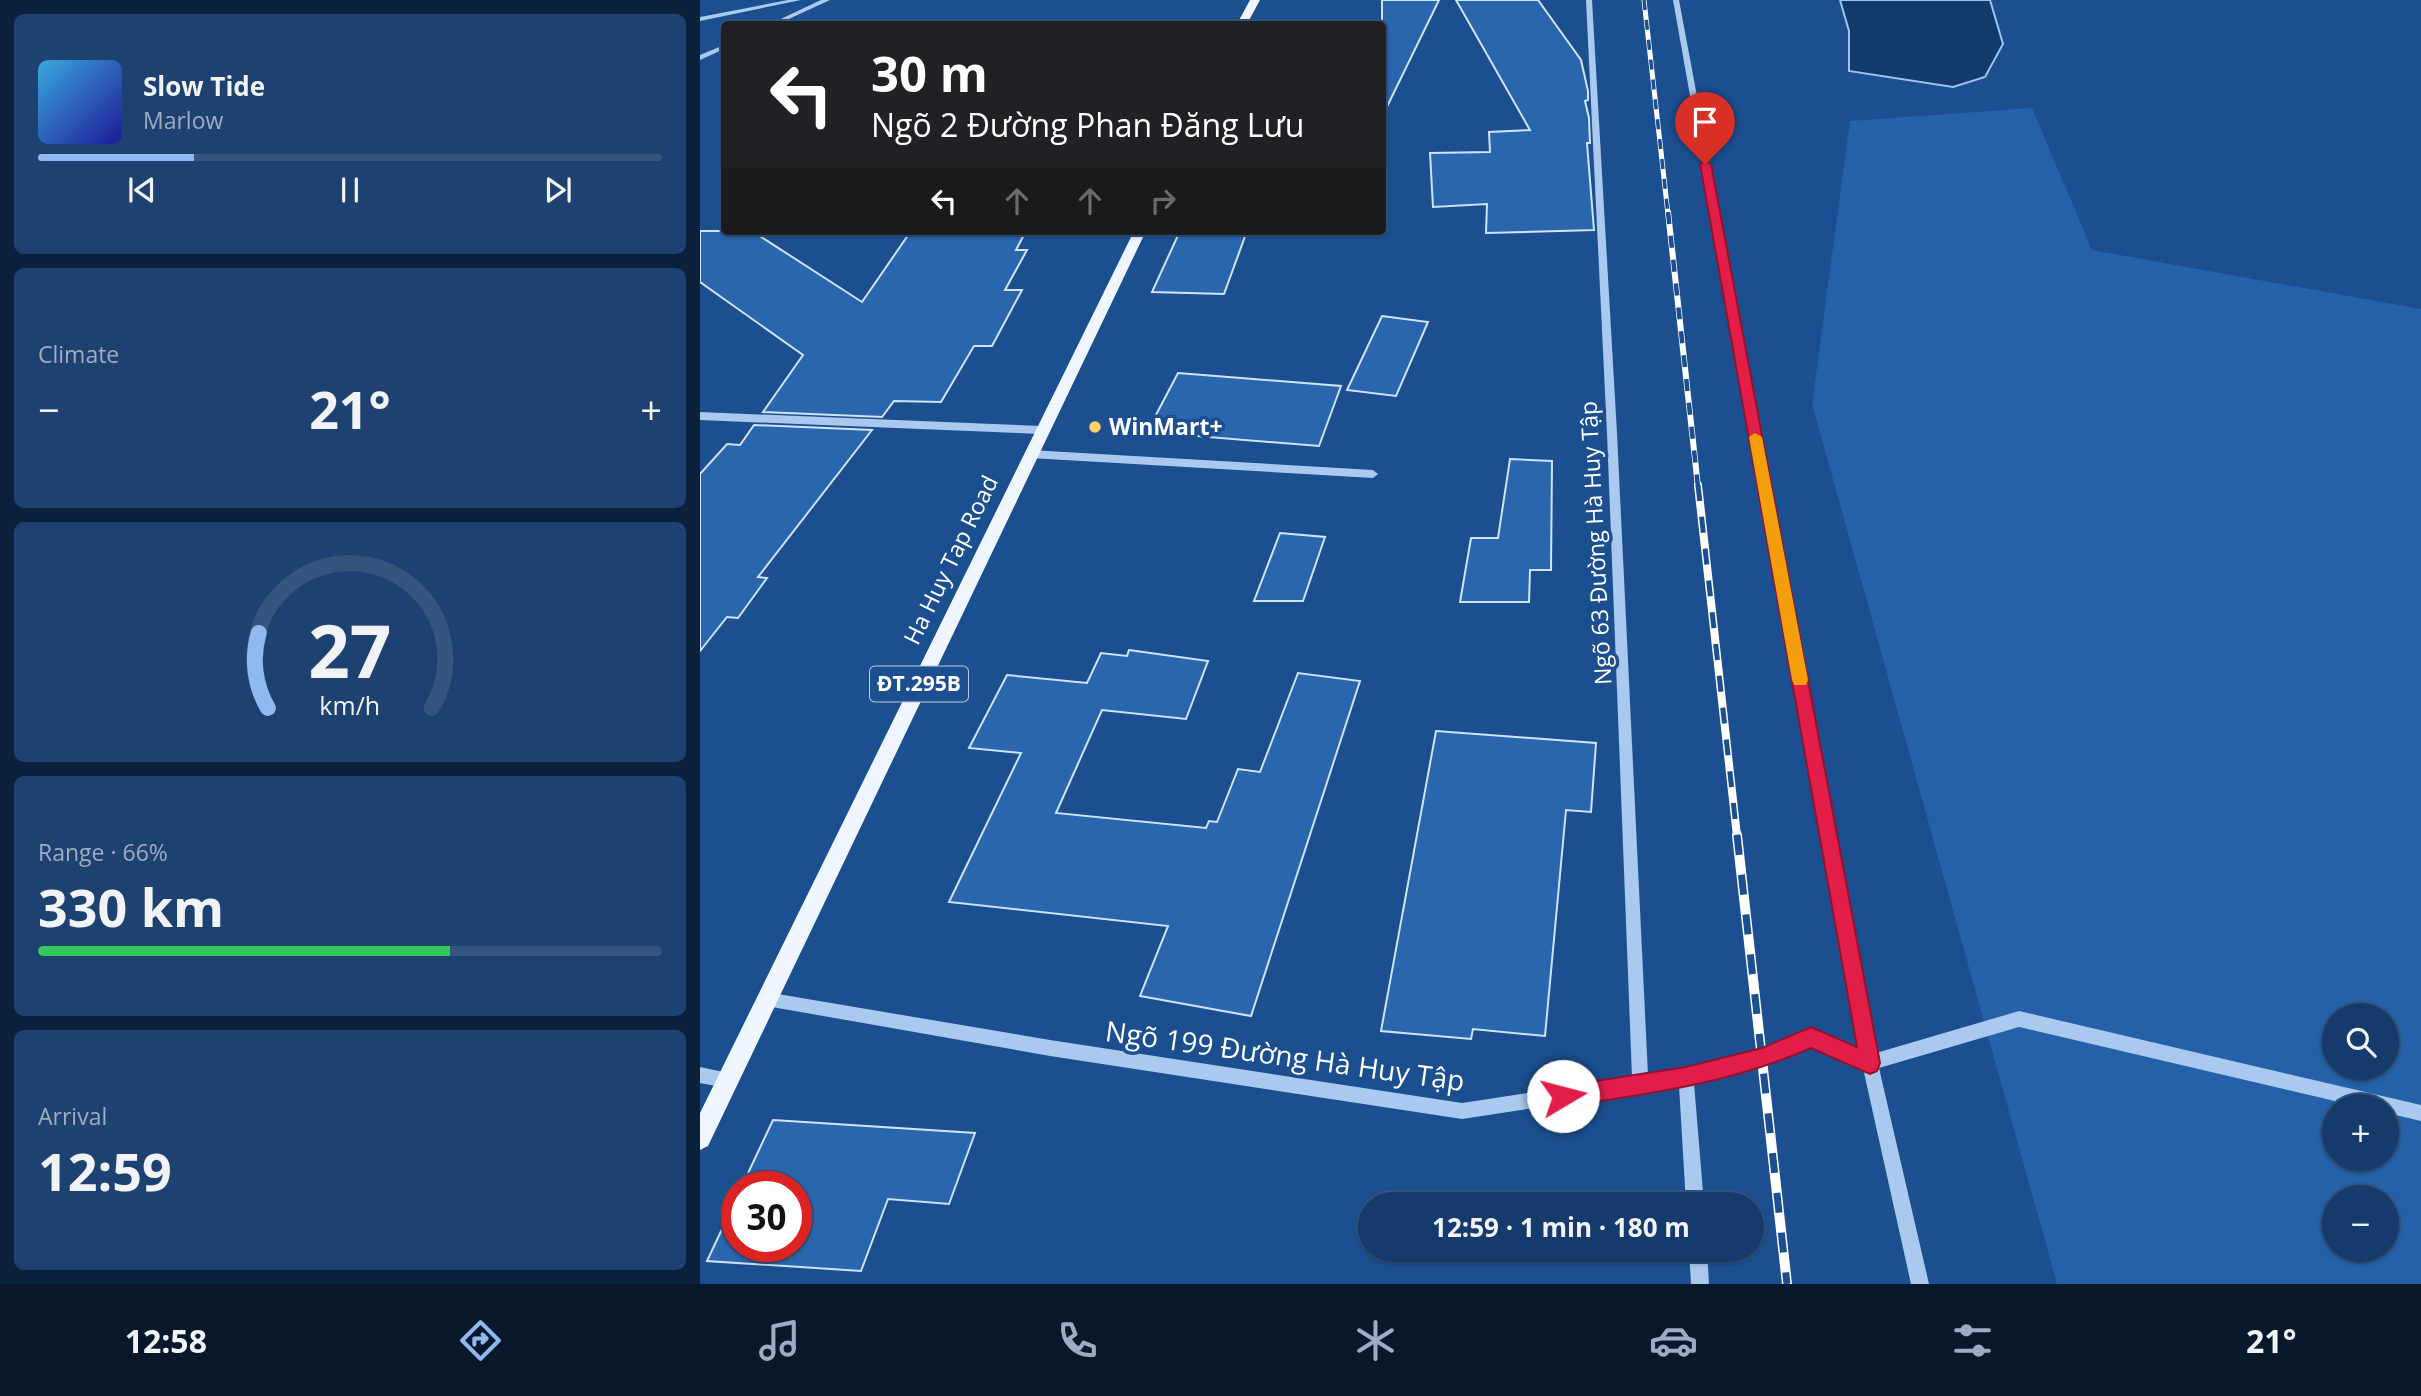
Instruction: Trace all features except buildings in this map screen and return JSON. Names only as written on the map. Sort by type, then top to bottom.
[{"type":"main road","points":[[1244,21],[1255,0]]},
{"type":"main road","name":"Ha Huy Tap Road","points":[[700,1138],[1041,430],[1138,235]]},
{"type":"street","points":[[700,19],[798,0]]},
{"type":"street","points":[[780,21],[827,0]]},
{"type":"street","name":"Ngõ 63 Đường Hà Huy Tập","points":[[1589,0],[1612,433],[1640,1085]]},
{"type":"street","points":[[1675,0],[1870,1063],[1920,1284]]},
{"type":"street","points":[[700,58],[721,48]]},
{"type":"street","points":[[700,416],[1041,430]]},
{"type":"street","points":[[1030,454],[1373,474]]},
{"type":"street","name":"Ngõ 199 Đường Hà Huy Tập","points":[[766,1000],[1050,1048],[1462,1111],[1686,1077],[1763,1058],[1811,1038],[1870,1063]]},
{"type":"street","points":[[1870,1063],[2019,1019],[2421,1113]]},
{"type":"street","points":[[700,1075],[727,1080]]},
{"type":"street","points":[[1686,1077],[1694,1192]]},
{"type":"street","points":[[1699,1262],[1700,1284]]},
{"type":"shaded area","points":[[1840,0],[1990,0],[2003,44],[1985,77],[1953,87],[1849,71],[1849,31]]},
{"type":"shaded area","points":[[2032,108],[2092,250],[2421,309],[2421,1284],[2057,1284],[1812,404],[1850,121]]},
{"type":"railway","points":[[1644,0],[1668,214]]},
{"type":"railway","points":[[1668,212],[1698,487]]},
{"type":"railway","points":[[1698,485],[1737,836]]},
{"type":"railway","points":[[1737,835],[1787,1284]]},
{"type":"slow traffic","points":[[1755,437],[1800,680]]},
{"type":"place","name":"WinMart+","points":[[1095,427]]},
{"type":"route","points":[[1563,1096],[1686,1077],[1763,1058],[1811,1038],[1870,1063],[1705,164]]}]
